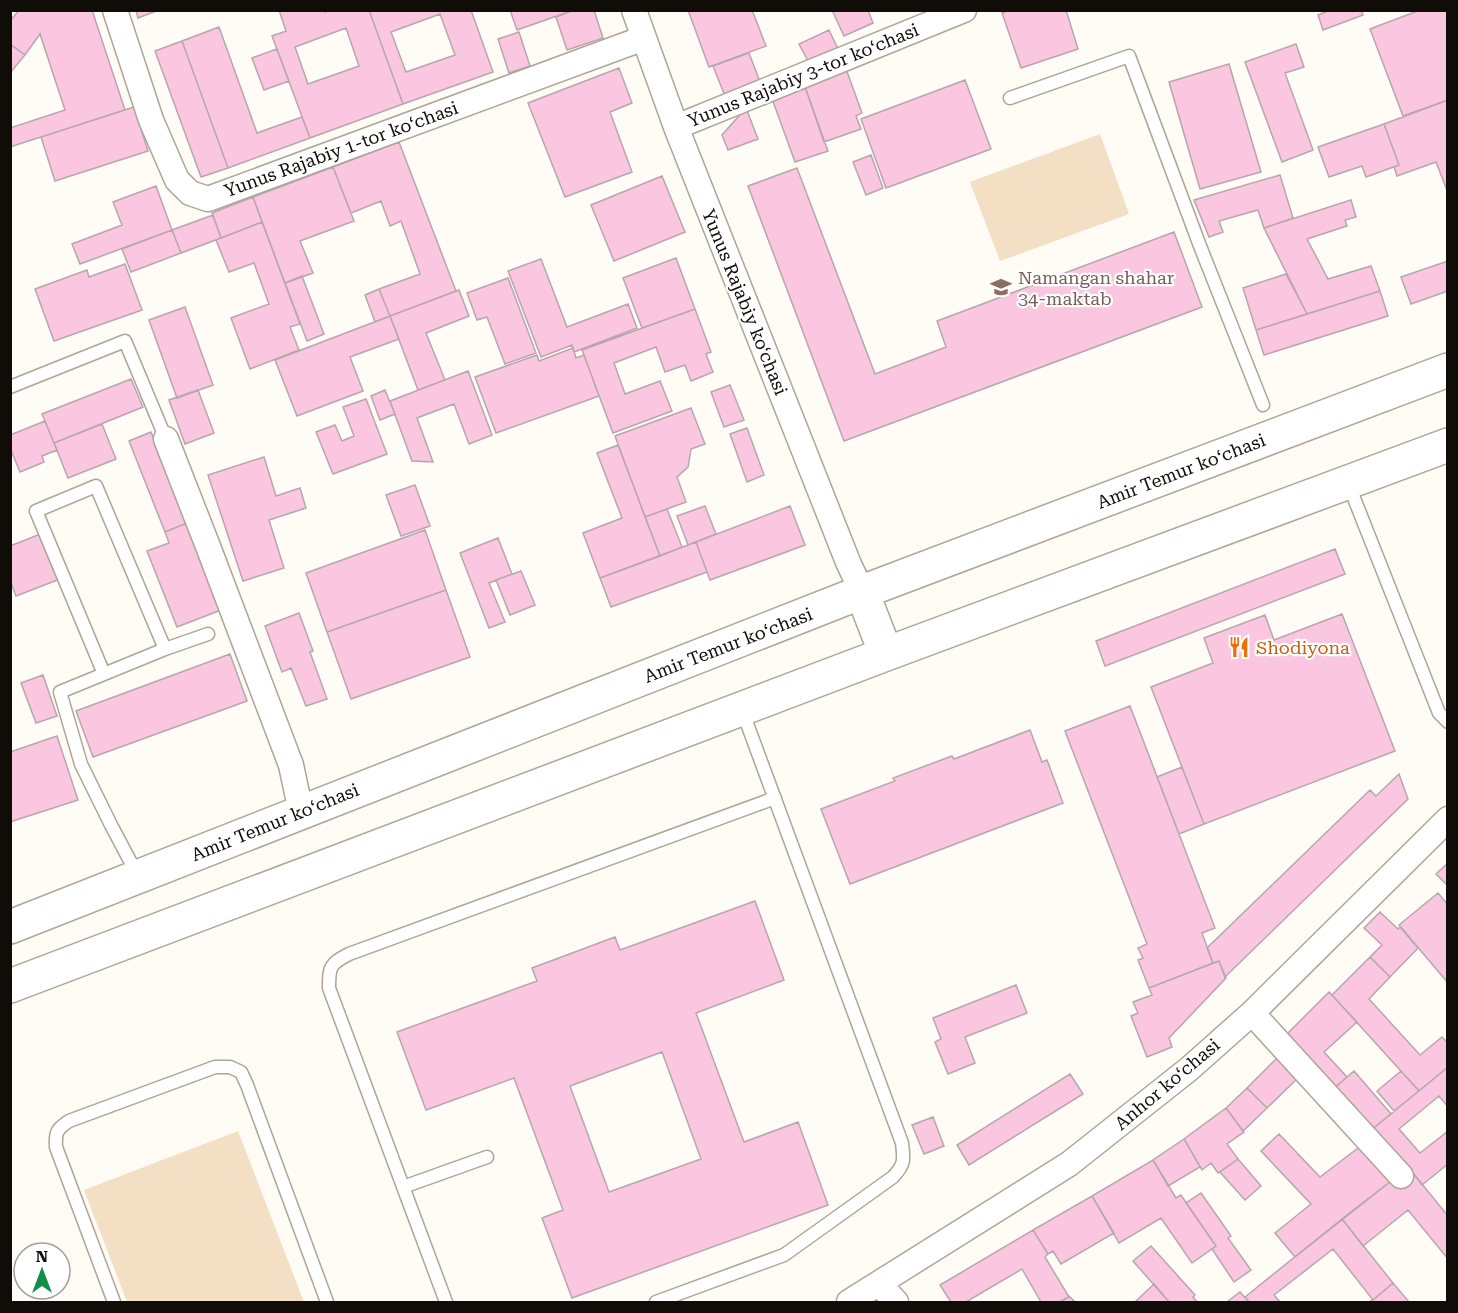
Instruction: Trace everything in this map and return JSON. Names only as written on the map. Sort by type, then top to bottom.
[{"type":"main road","name":"Amir Temur koʻchasi","points":[[10,927],[862,592],[1448,370]]},
{"type":"main road","points":[[10,986],[741,708],[1448,445]]},
{"type":"main road","points":[[862,592],[886,654]]},
{"type":"street","name":"Yunus Rajabiy 1-tor koʻchasi","points":[[115,10],[151,120],[177,180],[190,193],[208,199],[644,38]]},
{"type":"street","name":"Yunus Rajabiy ko‘chasi","points":[[634,10],[676,127],[848,562],[862,592]]},
{"type":"street","name":"Yunus Rajabiy 3-tor koʻchasi","points":[[676,127],[964,10]]},
{"type":"street","points":[[166,439],[291,765],[301,812]]},
{"type":"street","name":"Anhor koʻchasi","points":[[849,1302],[1069,1164],[1189,1069],[1252,1012],[1448,819]]},
{"type":"street","points":[[1252,1012],[1401,1176]]},
{"type":"street","points":[[879,1284],[896,1302]]},
{"type":"lane","points":[[1010,98],[1129,56],[1200,246],[1263,405]]},
{"type":"lane","points":[[10,387],[125,341],[166,439]]},
{"type":"lane","points":[[1348,482],[1439,713],[1448,722]]},
{"type":"lane","points":[[104,674],[36,511],[86,490],[96,486],[165,649]]},
{"type":"lane","points":[[138,876],[81,764],[60,692],[208,634]]},
{"type":"lane","points":[[657,1302],[784,1256],[893,1177],[902,1168],[904,1158],[902,1143],[741,708]]},
{"type":"lane","points":[[446,1302],[329,988],[329,972],[336,961],[349,954],[775,798]]},
{"type":"lane","points":[[114,1302],[56,1147],[55,1136],[59,1128],[69,1121],[214,1067],[230,1067],[241,1072],[327,1302]]},
{"type":"lane","points":[[402,1187],[486,1156]]},
{"type":"shaded area","points":[[1100,134],[1129,214],[1000,261],[970,182]]},
{"type":"shaded area","points":[[238,1131],[304,1302],[127,1302],[84,1190]]},
{"type":"building","points":[[19,10],[92,10],[125,110],[10,147],[10,128],[65,110],[40,34],[25,55],[10,44],[10,21]]},
{"type":"building","points":[[136,10],[159,10],[138,18]]},
{"type":"building","points":[[279,10],[324,10],[325,12],[369,10],[403,104],[310,138],[272,36],[286,31]],"holes":[[[346,28],[359,66],[308,84],[295,47]]]},
{"type":"building","points":[[369,10],[471,10],[493,72],[403,104]],"holes":[[[440,14],[455,55],[406,72],[391,32]]]},
{"type":"building","points":[[510,10],[574,10],[517,30]]},
{"type":"building","points":[[574,10],[594,10],[603,38],[567,50],[556,17]]},
{"type":"building","points":[[688,10],[752,10],[766,46],[709,67]]},
{"type":"building","points":[[832,10],[868,10],[873,23],[844,36]]},
{"type":"building","points":[[1010,10],[1066,10],[1078,49],[1021,68],[1002,13]]},
{"type":"building","points":[[1330,10],[1361,10],[1363,15],[1323,30],[1318,15]]},
{"type":"building","points":[[1420,10],[1448,10],[1448,100],[1403,116],[1370,29]]},
{"type":"building","points":[[219,27],[257,133],[302,117],[310,138],[228,168],[182,41]]},
{"type":"building","points":[[829,30],[838,49],[809,63],[799,44]]},
{"type":"building","points":[[519,32],[530,66],[509,73],[498,39]]},
{"type":"building","points":[[182,41],[228,168],[201,177],[155,51]]},
{"type":"building","points":[[10,44],[25,55],[10,73]]},
{"type":"building","points":[[1296,44],[1304,67],[1285,73],[1313,150],[1282,162],[1245,62]]},
{"type":"building","points":[[277,49],[289,81],[264,90],[252,58]]},
{"type":"building","points":[[749,53],[762,87],[727,101],[713,66]]},
{"type":"building","points":[[1229,64],[1261,172],[1200,189],[1169,82]]},
{"type":"building","points":[[619,68],[632,103],[610,112],[632,172],[565,197],[528,103]]},
{"type":"building","points":[[846,69],[862,113],[856,116],[861,129],[824,142],[804,84]]},
{"type":"building","points":[[965,80],[991,149],[886,188],[861,119]]},
{"type":"building","points":[[804,84],[828,151],[795,162],[771,96]]},
{"type":"building","points":[[1448,100],[1448,193],[1436,162],[1397,176],[1394,167],[1399,165],[1384,124]]},
{"type":"building","points":[[134,107],[148,151],[55,181],[41,137]]},
{"type":"building","points":[[746,108],[758,139],[728,150],[722,135]]},
{"type":"building","points":[[1384,124],[1399,165],[1366,177],[1362,166],[1329,177],[1318,147]]},
{"type":"building","points":[[399,142],[456,291],[390,316],[379,289],[420,274],[401,221],[390,226],[381,201],[351,213],[333,167]]},
{"type":"building","points":[[871,155],[883,188],[866,195],[853,162]]},
{"type":"building","points":[[333,167],[354,221],[300,241],[313,273],[285,283],[253,197]]},
{"type":"building","points":[[797,168],[875,374],[946,347],[937,321],[1174,232],[1202,307],[844,441],[748,186]]},
{"type":"building","points":[[1280,175],[1293,218],[1264,228],[1258,210],[1219,221],[1223,232],[1209,237],[1194,200]]},
{"type":"building","points":[[662,176],[685,232],[614,261],[591,205]]},
{"type":"building","points":[[156,186],[172,230],[80,264],[72,244],[122,225],[113,202]]},
{"type":"building","points":[[253,197],[262,222],[221,238],[212,213]]},
{"type":"building","points":[[1351,200],[1356,217],[1345,220],[1347,226],[1307,239],[1328,279],[1371,266],[1380,291],[1307,314],[1264,228]]},
{"type":"building","points":[[213,215],[221,238],[181,253],[172,230]]},
{"type":"building","points":[[262,222],[300,324],[290,327],[299,350],[250,369],[231,318],[269,304],[254,263],[229,272],[216,240]]},
{"type":"building","points":[[172,230],[181,253],[131,272],[122,249]]},
{"type":"building","points":[[676,258],[695,309],[642,328],[623,278]]},
{"type":"building","points":[[541,259],[567,327],[628,304],[637,328],[574,352],[572,345],[541,357],[508,271]]},
{"type":"building","points":[[1448,261],[1448,291],[1411,304],[1401,277]]},
{"type":"building","points":[[125,264],[142,310],[54,341],[35,289],[87,270],[89,277]]},
{"type":"building","points":[[1286,274],[1307,314],[1256,330],[1243,288]]},
{"type":"building","points":[[302,276],[324,334],[307,341],[285,283]]},
{"type":"building","points":[[508,278],[536,353],[505,364],[487,317],[477,320],[467,293]]},
{"type":"building","points":[[379,289],[390,316],[375,322],[365,295]]},
{"type":"building","points":[[459,290],[469,316],[426,333],[445,380],[418,390],[390,316]]},
{"type":"building","points":[[1380,291],[1388,316],[1264,355],[1256,330]]},
{"type":"building","points":[[185,307],[213,385],[177,398],[149,320]]},
{"type":"building","points":[[695,309],[711,352],[706,354],[713,372],[691,381],[685,365],[665,372],[656,347],[614,363],[625,394],[660,381],[672,411],[613,433],[582,350]]},
{"type":"building","points":[[390,316],[399,339],[350,357],[363,391],[297,416],[275,360]]},
{"type":"building","points":[[573,348],[576,358],[584,355],[599,396],[496,433],[475,377],[537,355],[539,361]]},
{"type":"building","points":[[468,371],[492,435],[469,444],[454,404],[417,418],[433,462],[412,461],[390,401]]},
{"type":"building","points":[[131,379],[143,407],[54,443],[42,414]]},
{"type":"building","points":[[730,385],[744,420],[724,427],[711,392]]},
{"type":"building","points":[[198,390],[214,433],[185,444],[169,400]]},
{"type":"building","points":[[385,390],[395,414],[380,420],[371,396]]},
{"type":"building","points":[[366,399],[387,454],[333,474],[316,432],[335,425],[342,441],[354,436],[343,407]]},
{"type":"building","points":[[691,408],[705,444],[691,449],[688,467],[677,477],[686,502],[645,517],[615,436]]},
{"type":"building","points":[[45,421],[57,450],[42,456],[44,462],[20,472],[10,448],[10,435]]},
{"type":"building","points":[[102,424],[116,459],[68,478],[54,443]]},
{"type":"building","points":[[747,428],[764,475],[747,482],[730,434]]},
{"type":"building","points":[[151,432],[187,523],[165,532],[129,441]]},
{"type":"building","points":[[618,445],[660,556],[600,578],[583,533],[622,518],[597,453]]},
{"type":"building","points":[[264,457],[276,496],[300,488],[306,508],[269,520],[284,568],[243,581],[208,475]]},
{"type":"building","points":[[415,485],[430,526],[401,536],[386,495]]},
{"type":"building","points":[[705,506],[716,534],[688,545],[677,516]]},
{"type":"building","points":[[790,506],[805,545],[710,580],[696,542]]},
{"type":"building","points":[[667,509],[682,547],[660,556],[645,517]]},
{"type":"building","points":[[187,523],[221,610],[177,627],[147,551],[169,543],[165,532]]},
{"type":"building","points":[[425,530],[446,590],[327,632],[306,573]]},
{"type":"building","points":[[43,533],[60,579],[16,596],[10,580],[10,546]]},
{"type":"building","points":[[498,538],[512,574],[489,583],[505,622],[489,628],[460,553]]},
{"type":"building","points":[[696,542],[707,572],[611,607],[600,578]]},
{"type":"building","points":[[1335,549],[1345,574],[1105,666],[1096,641]]},
{"type":"building","points":[[521,571],[535,605],[510,615],[496,580]]},
{"type":"building","points":[[446,590],[470,657],[351,699],[327,632]]},
{"type":"building","points":[[299,613],[327,699],[306,706],[291,668],[282,672],[265,626]]},
{"type":"building","points":[[1342,614],[1395,751],[1204,824],[1151,687],[1213,663],[1204,638],[1265,615],[1274,640]]},
{"type":"building","points":[[230,654],[247,701],[93,757],[76,711]]},
{"type":"building","points":[[43,675],[57,716],[36,723],[21,683]]},
{"type":"building","points":[[1130,706],[1215,928],[1202,933],[1213,963],[1149,988],[1138,960],[1143,958],[1138,948],[1147,944],[1065,731]]},
{"type":"building","points":[[1030,730],[1042,762],[1047,760],[1063,803],[850,884],[821,809],[895,781],[893,778],[952,756],[954,759]]},
{"type":"building","points":[[57,736],[78,800],[10,822],[10,752]]},
{"type":"building","points":[[1182,767],[1204,824],[1179,834],[1157,777]]},
{"type":"building","points":[[1399,774],[1408,799],[1225,977],[1219,961],[1213,963],[1207,948],[1370,790],[1376,796]]},
{"type":"building","points":[[1448,863],[1448,886],[1436,874]]},
{"type":"building","points":[[1438,893],[1448,905],[1448,983],[1399,925]]},
{"type":"building","points":[[755,901],[784,980],[696,1013],[744,1142],[798,1122],[828,1205],[572,1298],[542,1218],[563,1210],[514,1078],[426,1110],[397,1032],[537,981],[532,968],[615,937],[620,950]],"holes":[[[662,1052],[701,1159],[609,1192],[570,1086]]]},
{"type":"building","points":[[1380,912],[1398,929],[1400,927],[1418,948],[1390,977],[1370,957],[1382,945],[1364,928]]},
{"type":"building","points":[[1370,957],[1390,977],[1369,999],[1420,1055],[1442,1037],[1448,1043],[1448,1067],[1419,1091],[1332,995]]},
{"type":"building","points":[[1219,961],[1226,978],[1169,1038],[1172,1047],[1147,1057],[1131,1016],[1138,1013],[1133,1002],[1152,995],[1149,988]]},
{"type":"building","points":[[1016,985],[1027,1013],[965,1037],[975,1063],[948,1074],[935,1042],[941,1039],[933,1018]]},
{"type":"building","points":[[1329,992],[1357,1022],[1324,1052],[1347,1077],[1330,1092],[1282,1039]]},
{"type":"building","points":[[1282,1053],[1302,1074],[1267,1108],[1247,1088]]},
{"type":"building","points":[[1448,1067],[1448,1107],[1439,1096],[1399,1129],[1420,1153],[1448,1131],[1448,1164],[1422,1185],[1413,1173],[1408,1176],[1370,1131]]},
{"type":"building","points":[[1354,1071],[1391,1114],[1370,1131],[1334,1088]]},
{"type":"building","points":[[1401,1071],[1419,1091],[1394,1111],[1377,1091]]},
{"type":"building","points":[[1070,1074],[1083,1094],[969,1165],[957,1145]]},
{"type":"building","points":[[1247,1088],[1267,1108],[1243,1131],[1226,1108]]},
{"type":"building","points":[[1226,1108],[1244,1132],[1227,1144],[1238,1159],[1218,1173],[1211,1163],[1202,1170],[1184,1139]]},
{"type":"building","points":[[933,1117],[944,1146],[924,1154],[912,1125]]},
{"type":"building","points":[[1279,1134],[1320,1177],[1366,1142],[1395,1178],[1295,1257],[1275,1233],[1311,1204],[1261,1151]]},
{"type":"building","points":[[1184,1139],[1200,1167],[1168,1186],[1153,1160]]},
{"type":"building","points":[[1238,1159],[1261,1186],[1245,1200],[1220,1172]]},
{"type":"building","points":[[1153,1160],[1176,1198],[1181,1195],[1216,1246],[1192,1263],[1161,1218],[1119,1243],[1092,1196]]},
{"type":"building","points":[[1413,1173],[1448,1216],[1448,1259],[1408,1210],[1363,1246],[1342,1219],[1395,1178],[1399,1183]]},
{"type":"building","points":[[1201,1193],[1231,1236],[1228,1238],[1251,1270],[1234,1282],[1212,1249],[1216,1246],[1186,1203]]},
{"type":"building","points":[[1092,1196],[1114,1233],[1061,1264],[1053,1251],[1048,1254],[1033,1230]]},
{"type":"building","points":[[1342,1219],[1393,1283],[1373,1300],[1333,1249],[1274,1295],[1280,1302],[1249,1302],[1245,1297]]},
{"type":"building","points":[[1033,1230],[1048,1254],[1045,1257],[1069,1297],[1059,1302],[1041,1302],[1022,1269],[966,1302],[951,1302],[940,1285]]},
{"type":"building","points":[[1151,1246],[1195,1295],[1193,1297],[1197,1302],[1169,1302],[1133,1261]]},
{"type":"building","points":[[1393,1283],[1409,1302],[1369,1302],[1373,1300]]},
{"type":"building","points":[[1154,1284],[1169,1302],[1135,1302]]},
{"type":"building","points":[[1240,1292],[1249,1302],[1227,1302]]},
{"type":"building","points":[[1069,1297],[1075,1302],[1059,1302]]},
{"type":"place","name":"Namangan shahar 34-maktab","points":[[1001,287]]},
{"type":"place","name":"Shodiyona","points":[[1239,647]]}]
